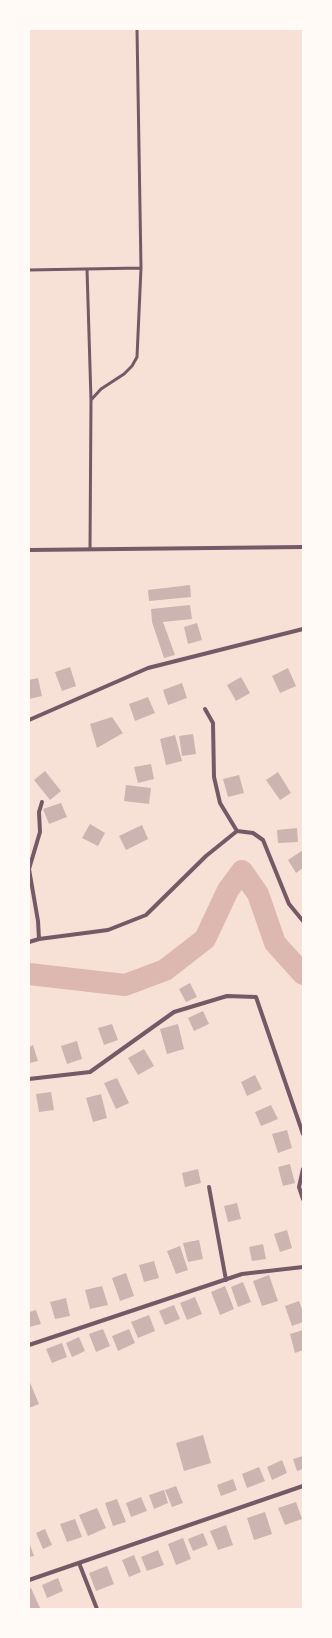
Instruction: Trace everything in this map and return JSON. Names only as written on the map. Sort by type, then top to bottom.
[{"type":"street","points":[[29,550],[303,547]]},
{"type":"street","points":[[29,720],[148,668],[303,629]]},
{"type":"street","points":[[205,710],[212,723],[214,777],[220,803],[237,831]]},
{"type":"street","points":[[39,939],[38,921],[29,869],[40,832],[39,812],[42,802]]},
{"type":"street","points":[[29,942],[39,939],[108,930],[146,915],[206,856],[237,831],[253,833],[263,840],[288,904],[303,921]]},
{"type":"street","points":[[29,1079],[90,1072],[174,1012],[226,996],[256,997],[303,1134]]},
{"type":"street","points":[[303,1169],[298,1187],[303,1199]]},
{"type":"street","points":[[209,1187],[226,1280]]},
{"type":"street","points":[[29,1345],[242,1274],[303,1267]]},
{"type":"street","points":[[29,1580],[303,1486]]},
{"type":"street","points":[[79,1562],[97,1609]]},
{"type":"lane","points":[[91,400],[101,389],[124,374],[132,366],[137,357],[141,268],[137,29]]},
{"type":"lane","points":[[29,270],[141,268]]},
{"type":"lane","points":[[87,269],[91,400],[90,549]]},
{"type":"building","points":[[190,585],[191,597],[149,601],[148,590]]},
{"type":"building","points":[[190,605],[192,619],[163,622],[175,655],[164,658],[152,622],[151,609]]},
{"type":"building","points":[[197,623],[202,640],[188,644],[184,627]]},
{"type":"building","points":[[70,667],[76,686],[62,691],[55,672]]},
{"type":"building","points":[[288,668],[296,686],[280,693],[272,676]]},
{"type":"building","points":[[241,677],[250,693],[236,701],[227,685]]},
{"type":"building","points":[[38,678],[42,696],[29,699],[29,680]]},
{"type":"building","points":[[182,683],[187,698],[168,705],[163,690]]},
{"type":"building","points":[[148,697],[155,713],[135,721],[129,704]]},
{"type":"building","points":[[112,717],[123,733],[97,748],[90,724]]},
{"type":"building","points":[[193,734],[196,754],[182,756],[179,736]]},
{"type":"building","points":[[175,735],[182,761],[166,765],[160,739]]},
{"type":"building","points":[[151,764],[154,779],[138,783],[134,767]]},
{"type":"building","points":[[45,771],[61,791],[50,800],[34,780]]},
{"type":"building","points":[[278,772],[291,793],[280,800],[266,780]]},
{"type":"building","points":[[239,775],[244,793],[228,797],[223,779]]},
{"type":"building","points":[[126,785],[151,788],[149,804],[124,801]]},
{"type":"building","points":[[61,803],[67,817],[49,824],[43,809]]},
{"type":"building","points":[[90,824],[105,833],[98,846],[82,838]]},
{"type":"building","points":[[142,825],[148,839],[126,850],[119,836]]},
{"type":"building","points":[[297,828],[298,842],[278,843],[277,830]]},
{"type":"building","points":[[303,850],[303,868],[296,873],[288,860]]},
{"type":"building","points":[[190,983],[197,997],[186,1002],[179,989]]},
{"type":"building","points":[[203,1011],[209,1024],[194,1031],[188,1018]]},
{"type":"building","points":[[112,1024],[118,1040],[104,1045],[98,1028]]},
{"type":"building","points":[[178,1024],[184,1049],[167,1054],[160,1029]]},
{"type":"building","points":[[77,1041],[82,1059],[67,1064],[61,1046]]},
{"type":"building","points":[[33,1045],[38,1061],[29,1063],[29,1047]]},
{"type":"building","points":[[144,1049],[154,1066],[138,1075],[128,1058]]},
{"type":"building","points":[[255,1075],[262,1089],[247,1096],[241,1082]]},
{"type":"building","points":[[117,1078],[129,1103],[116,1109],[104,1083]]},
{"type":"building","points":[[51,1092],[54,1110],[39,1112],[36,1094]]},
{"type":"building","points":[[101,1094],[107,1118],[93,1122],[86,1098]]},
{"type":"building","points":[[271,1105],[278,1119],[261,1126],[255,1112]]},
{"type":"building","points":[[287,1130],[292,1148],[278,1153],[272,1134]]},
{"type":"building","points":[[290,1164],[295,1183],[283,1186],[278,1167]]},
{"type":"building","points":[[198,1169],[201,1183],[185,1187],[182,1173]]},
{"type":"building","points":[[237,1203],[241,1219],[228,1222],[224,1206]]},
{"type":"building","points":[[287,1230],[292,1248],[280,1252],[274,1234]]},
{"type":"building","points":[[199,1240],[203,1259],[188,1262],[183,1243]]},
{"type":"building","points":[[263,1244],[266,1259],[252,1261],[249,1247]]},
{"type":"building","points":[[180,1246],[188,1270],[176,1274],[167,1251]]},
{"type":"building","points":[[154,1261],[159,1278],[144,1282],[139,1265]]},
{"type":"building","points":[[126,1273],[134,1296],[120,1301],[112,1278]]},
{"type":"building","points":[[269,1275],[278,1301],[262,1306],[253,1281]]},
{"type":"building","points":[[243,1282],[251,1302],[238,1307],[231,1287]]},
{"type":"building","points":[[102,1286],[108,1305],[90,1309],[85,1290]]},
{"type":"building","points":[[225,1286],[234,1309],[220,1315],[211,1292]]},
{"type":"building","points":[[195,1297],[202,1314],[187,1320],[180,1303]]},
{"type":"building","points":[[66,1298],[70,1316],[55,1319],[50,1302]]},
{"type":"building","points":[[299,1301],[303,1312],[303,1322],[292,1326],[285,1306]]},
{"type":"building","points":[[174,1305],[180,1319],[165,1325],[159,1311]]},
{"type":"building","points":[[36,1310],[41,1324],[29,1327],[29,1312]]},
{"type":"building","points":[[149,1315],[155,1331],[138,1338],[131,1322]]},
{"type":"building","points":[[103,1329],[110,1346],[96,1352],[89,1334]]},
{"type":"building","points":[[129,1329],[135,1343],[118,1351],[112,1336]]},
{"type":"building","points":[[303,1330],[303,1350],[295,1353],[290,1334]]},
{"type":"building","points":[[79,1337],[85,1351],[72,1357],[66,1343]]},
{"type":"building","points":[[62,1343],[67,1357],[52,1363],[46,1349]]},
{"type":"building","points":[[29,1380],[39,1404],[29,1408]]},
{"type":"building","points":[[203,1435],[211,1463],[184,1471],[176,1443]]},
{"type":"building","points":[[303,1456],[303,1469],[297,1471],[293,1459]]},
{"type":"building","points":[[282,1460],[287,1473],[272,1480],[267,1467]]},
{"type":"building","points":[[259,1467],[265,1481],[247,1488],[242,1474]]},
{"type":"building","points":[[233,1479],[237,1490],[221,1496],[217,1485]]},
{"type":"building","points":[[176,1486],[183,1503],[172,1507],[165,1490]]},
{"type":"building","points":[[164,1490],[168,1503],[154,1509],[149,1495]]},
{"type":"building","points":[[141,1497],[147,1511],[131,1517],[126,1503]]},
{"type":"building","points":[[117,1499],[126,1522],[113,1526],[105,1503]]},
{"type":"building","points":[[296,1502],[302,1519],[285,1525],[278,1508]]},
{"type":"building","points":[[97,1508],[106,1528],[88,1536],[79,1515]]},
{"type":"building","points":[[265,1512],[272,1534],[254,1540],[247,1518]]},
{"type":"building","points":[[75,1519],[82,1537],[67,1542],[60,1524]]},
{"type":"building","points":[[226,1525],[233,1545],[218,1550],[210,1531]]},
{"type":"building","points":[[45,1529],[52,1545],[43,1549],[36,1533]]},
{"type":"building","points":[[203,1533],[208,1545],[193,1551],[188,1539]]},
{"type":"building","points":[[183,1538],[191,1559],[176,1565],[168,1544]]},
{"type":"building","points":[[29,1542],[34,1556],[29,1557]]},
{"type":"building","points":[[158,1550],[164,1565],[147,1571],[141,1557]]},
{"type":"building","points":[[134,1555],[141,1572],[129,1577],[122,1560]]},
{"type":"building","points":[[107,1566],[114,1584],[96,1591],[89,1573]]},
{"type":"building","points":[[58,1578],[63,1591],[47,1598],[42,1585]]},
{"type":"building","points":[[31,1588],[40,1608],[38,1609],[29,1609],[29,1589]]},
{"type":"waterway","points":[[29,974],[125,985],[165,970],[205,939],[228,890],[242,871],[258,894],[275,943],[303,974]]}]
